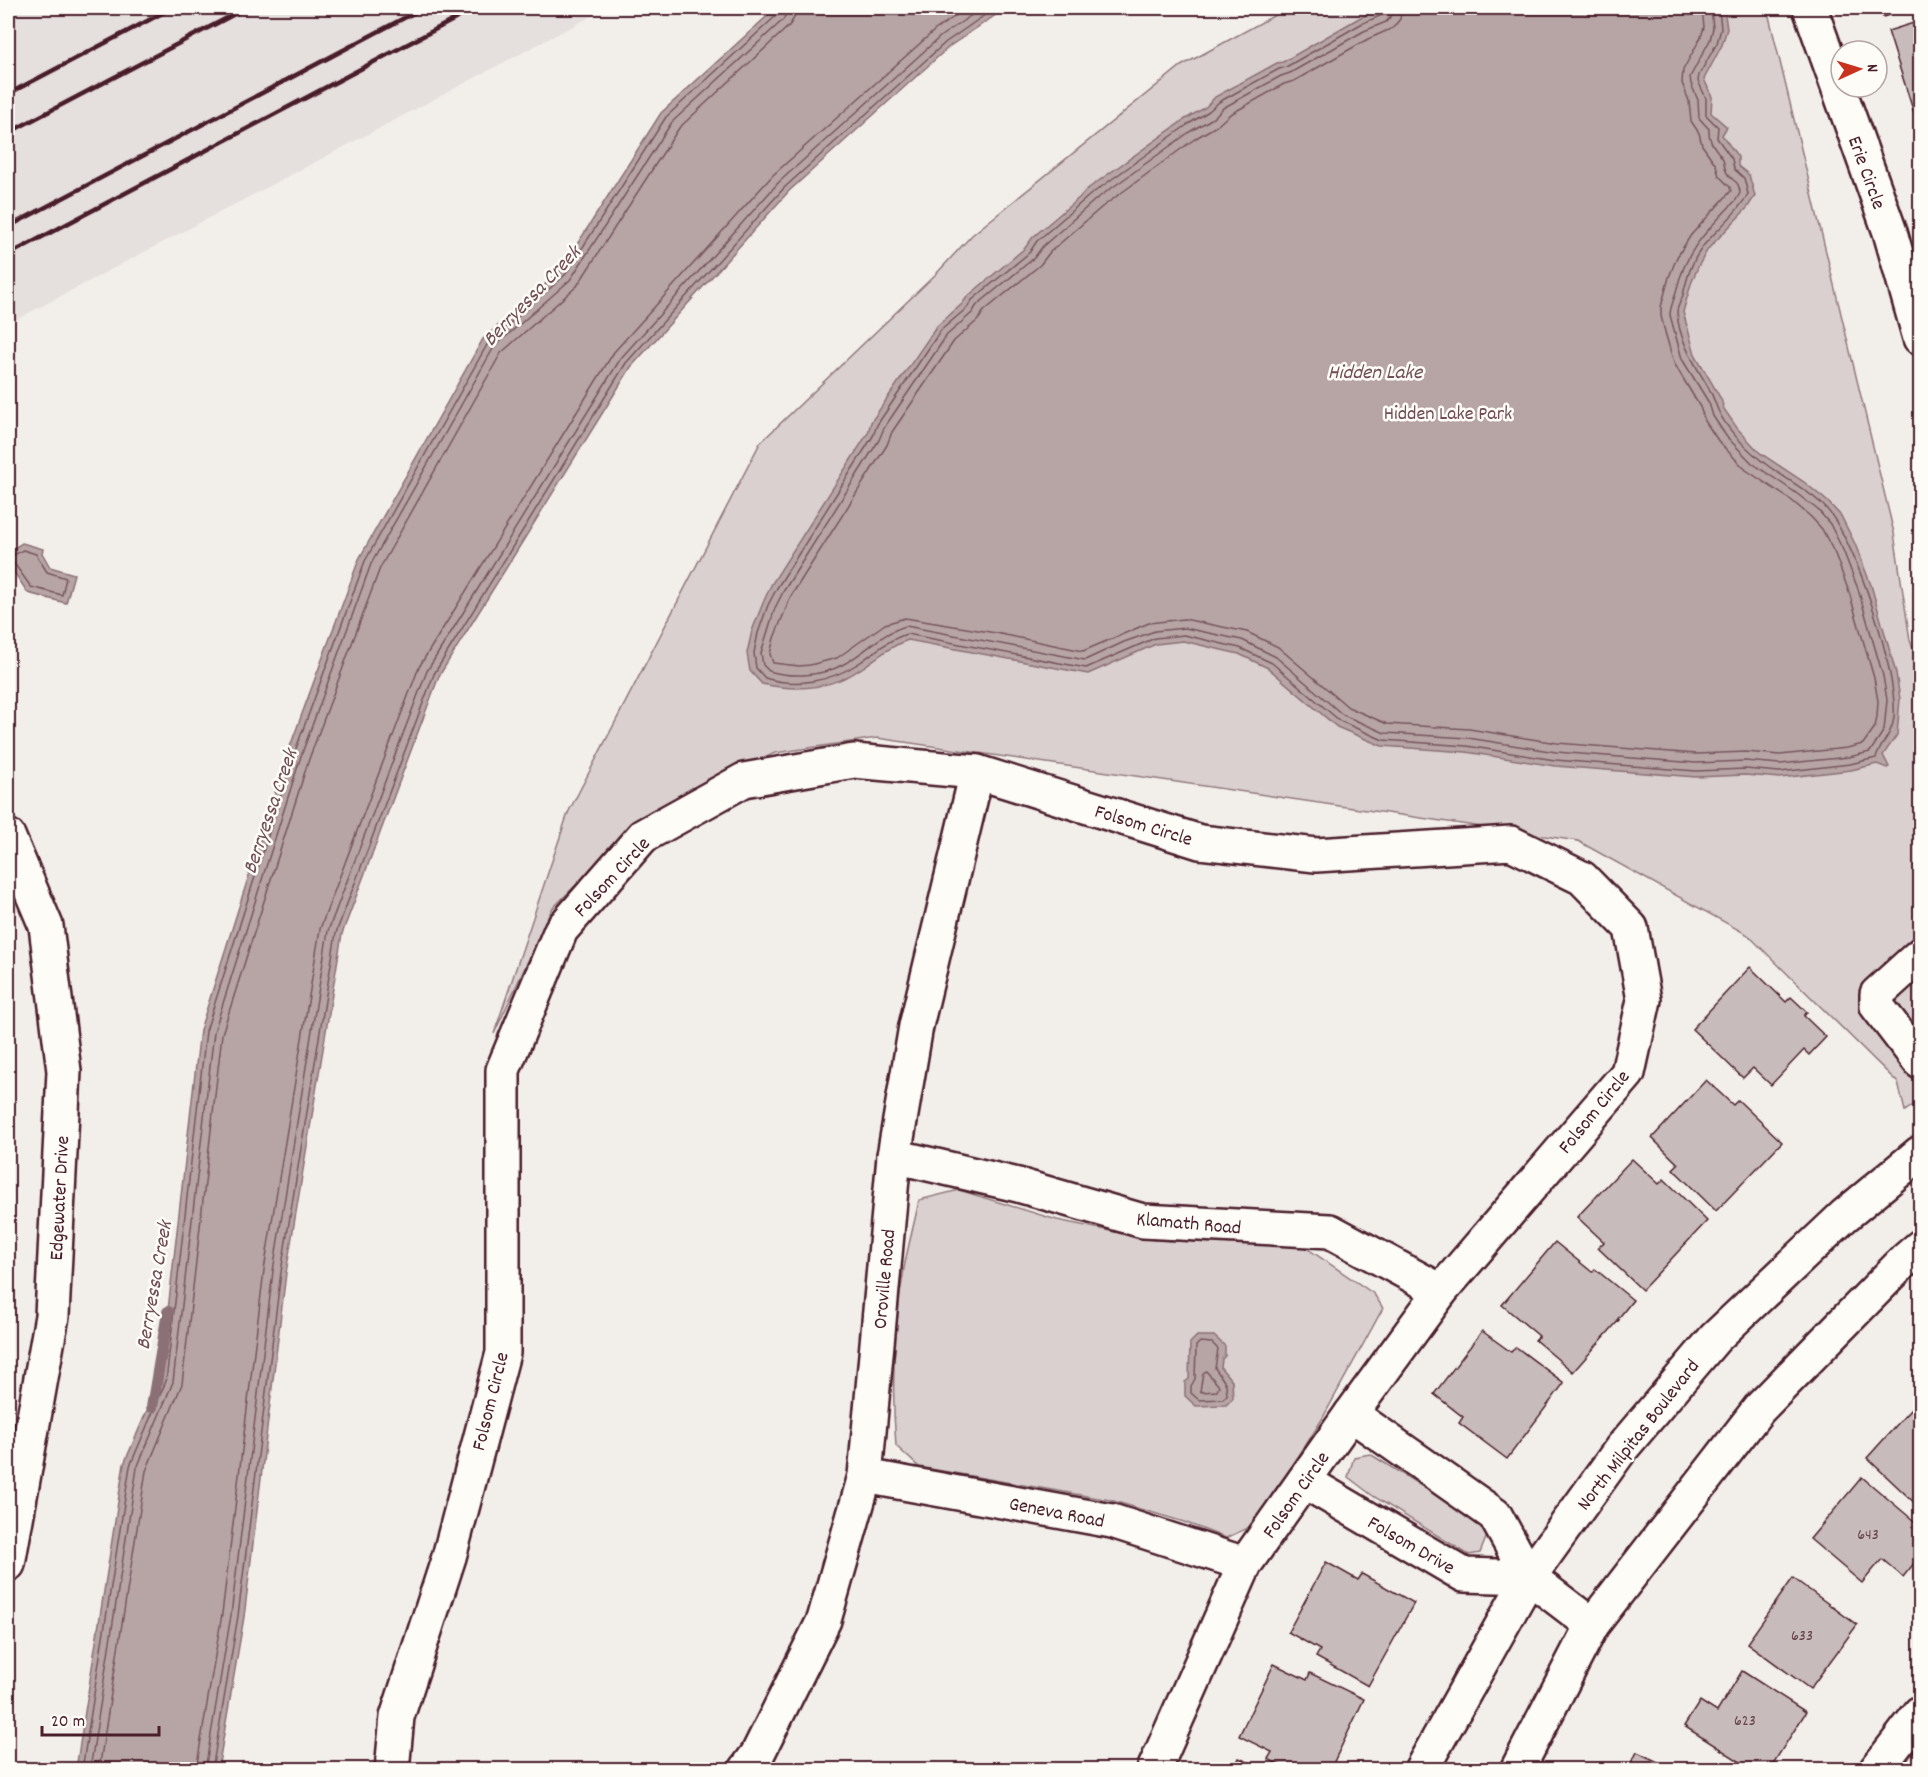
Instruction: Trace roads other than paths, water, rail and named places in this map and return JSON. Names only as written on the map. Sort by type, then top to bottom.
[{"type":"street","name":"Erie Circle","points":[[1810,8],[1890,232],[1920,338]]},
{"type":"street","name":"Folsom Circle","points":[[392,1770],[397,1717],[449,1557],[503,1353],[502,1070],[561,930],[643,836],[744,780],[854,761],[977,772],[1200,842],[1316,855],[1511,843],[1582,878],[1630,928],[1644,1000],[1628,1073],[1441,1291],[1245,1564],[1154,1770]]},
{"type":"street","name":"Oroville Road","points":[[746,1770],[757,1755],[824,1620],[865,1476],[894,1156],[916,1026],[977,772]]},
{"type":"street","name":"Edgewater Drive","points":[[8,836],[46,926],[64,1071],[52,1316],[8,1564]]},
{"type":"street","points":[[1920,955],[1877,994],[1876,998],[1877,1006],[1920,1062]]},
{"type":"street","name":"North Milpitas Boulevard","points":[[1421,1770],[1529,1577],[1621,1449],[1715,1338],[1844,1216],[1920,1153]]},
{"type":"street","name":"Klamath Road","points":[[894,1156],[1018,1185],[1143,1221],[1330,1232],[1441,1291]]},
{"type":"street","points":[[1517,1770],[1592,1625],[1759,1408],[1920,1247]]},
{"type":"street","points":[[1351,1414],[1495,1515],[1529,1577],[1592,1625]]},
{"type":"street","name":"Geneva Road","points":[[865,1476],[1112,1521],[1245,1564]]},
{"type":"street","name":"Folsom Drive","points":[[1304,1481],[1464,1575],[1529,1577]]},
{"type":"street","points":[[1876,1770],[1920,1713]]},
{"type":"water","points":[[776,8],[1006,8],[950,46],[789,191],[631,367],[439,676],[342,934],[286,1273],[244,1617],[218,1769],[76,1769],[124,1464],[160,1380],[200,1030],[288,752],[359,559],[483,339],[560,271],[661,113]]},
{"type":"water","name":"Hidden Lake","points":[[1385,8],[1724,8],[1727,29],[1722,45],[1704,79],[1712,97],[1711,113],[1727,127],[1722,135],[1738,157],[1738,166],[1749,175],[1755,196],[1747,208],[1708,249],[1691,284],[1683,312],[1695,354],[1721,399],[1724,409],[1737,428],[1760,453],[1804,482],[1827,501],[1841,516],[1855,544],[1871,585],[1896,673],[1900,699],[1897,735],[1883,755],[1889,767],[1877,764],[1851,770],[1780,778],[1745,775],[1696,777],[1555,766],[1466,752],[1382,746],[1337,727],[1268,668],[1239,654],[1183,641],[1156,644],[1088,674],[908,640],[891,648],[853,674],[828,684],[790,688],[762,684],[750,671],[747,653],[752,631],[771,585],[868,433],[871,422],[937,326],[1086,190],[1184,120],[1206,107],[1215,97],[1277,63],[1283,62],[1359,18]]},
{"type":"water","points":[[22,543],[43,549],[42,553],[50,567],[74,574],[66,603],[28,593],[8,563],[8,552]]},
{"type":"water","points":[[1197,1336],[1214,1336],[1225,1346],[1221,1368],[1232,1381],[1233,1398],[1226,1405],[1196,1406],[1185,1396],[1185,1382],[1189,1379],[1190,1343]]},
{"type":"waterway","name":"Berryessa Creek","points":[[152,1407],[168,1312]]},
{"type":"railway","points":[[8,94],[172,8]]},
{"type":"railway","points":[[8,133],[246,8]]},
{"type":"railway","points":[[8,227],[423,8]]},
{"type":"railway","points":[[8,255],[476,8]]},
{"type":"park label","name":"Hidden Lake Park","points":[[1448,412]]}]
